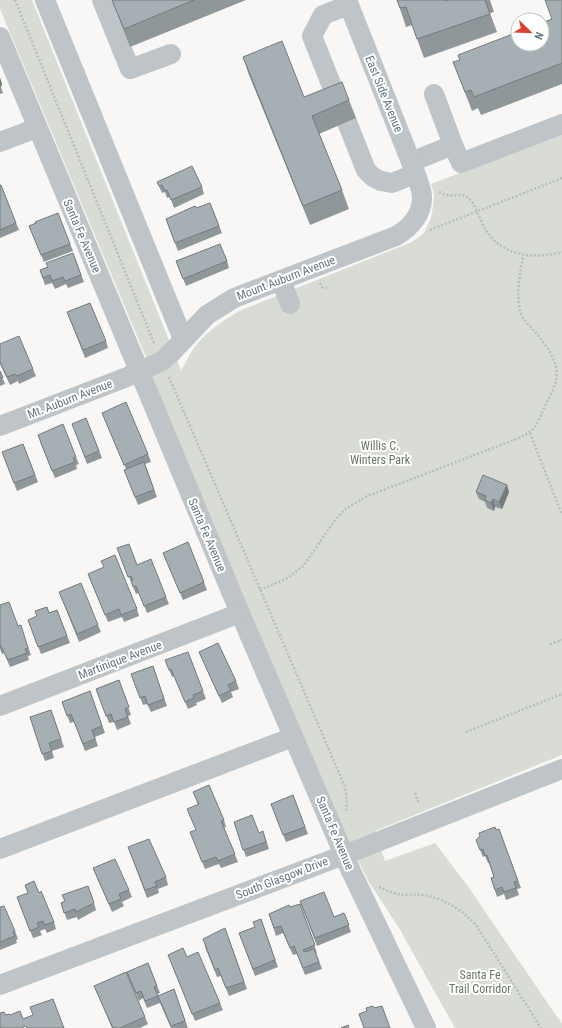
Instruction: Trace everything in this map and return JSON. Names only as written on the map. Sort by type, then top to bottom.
[{"type":"street","points":[[45,0],[183,339]]},
{"type":"street","points":[[102,0],[130,69],[171,54]]},
{"type":"street","points":[[348,3],[323,15],[312,36],[366,170],[373,177],[381,181],[392,183],[421,179],[453,145]]},
{"type":"street","name":"East Side Avenue","points":[[348,3],[421,179]]},
{"type":"street","name":"Santa Fe Avenue","points":[[0,37],[293,737],[344,855],[426,1028]]},
{"type":"street","points":[[434,94],[461,163],[562,124]]},
{"type":"street","points":[[0,142],[37,128]]},
{"type":"street","name":"Mount Auburn Avenue","points":[[140,372],[162,361],[207,314],[234,298],[396,236],[406,230],[416,219],[420,208],[422,196],[421,179]]},
{"type":"street","points":[[281,280],[290,304]]},
{"type":"street","name":"Mt. Auburn Avenue","points":[[0,426],[140,372]]},
{"type":"street","name":"Martinique Avenue","points":[[0,706],[240,613]]},
{"type":"street","points":[[0,849],[293,737]]},
{"type":"street","name":"South Glasgow Drive","points":[[0,985],[344,855],[562,769]]},
{"type":"path","points":[[15,0],[155,344]]},
{"type":"path","points":[[421,179],[448,196],[462,195],[469,198],[485,230],[492,238],[510,251],[523,256],[538,256],[562,252]]},
{"type":"path","points":[[260,590],[288,578],[300,569],[335,520],[344,510],[365,497],[530,433],[536,426],[556,380],[556,376],[554,363],[546,344],[527,324],[521,312],[518,294],[523,256]]},
{"type":"path","points":[[167,373],[345,787],[347,818]]},
{"type":"path","points":[[530,433],[562,515]]},
{"type":"path","points":[[550,644],[562,640]]},
{"type":"path","points":[[466,732],[562,694]]},
{"type":"path","points":[[415,793],[420,804]]},
{"type":"path","points":[[377,884],[394,894],[435,897],[451,904],[466,914],[476,925],[541,1028]]},
{"type":"green space","name":"Willis C. Winters Park","points":[[0,0],[32,0],[181,370],[196,345],[213,328],[239,311],[412,242],[424,233],[431,218],[434,194],[431,184],[562,134],[562,755],[375,831],[385,861],[435,843],[467,885],[562,1024],[562,1028],[455,1028],[399,928],[369,882],[343,830],[159,397],[145,355],[0,9]]},
{"type":"building","points":[[112,0],[194,0],[124,29]]},
{"type":"building","points":[[397,0],[485,0],[490,14],[417,39],[406,7],[400,8]]},
{"type":"building","points":[[545,0],[562,0],[562,63],[474,97],[471,90],[465,92],[453,62],[460,60],[458,55],[510,35],[510,52],[550,52],[550,20],[552,19]]},
{"type":"building","points":[[282,41],[304,97],[342,82],[349,100],[312,116],[342,190],[303,206],[243,57]]},
{"type":"building","points":[[192,166],[202,187],[171,200],[167,190],[165,191],[162,185],[159,186],[157,182]]},
{"type":"building","points":[[0,185],[16,223],[0,230]]},
{"type":"building","points":[[210,203],[219,226],[175,243],[166,219],[195,206],[196,208]]},
{"type":"building","points":[[58,213],[70,244],[41,255],[29,226]]},
{"type":"building","points":[[220,244],[227,261],[183,279],[176,261]]},
{"type":"building","points":[[73,253],[81,275],[65,281],[63,277],[52,281],[50,275],[43,278],[40,270],[48,267],[46,263]]},
{"type":"building","points":[[90,303],[106,341],[83,350],[67,312]]},
{"type":"building","points":[[19,336],[33,369],[17,376],[15,374],[7,377],[0,362],[0,344]]},
{"type":"building","points":[[0,371],[3,377],[0,378]]},
{"type":"building","points":[[126,402],[148,454],[124,465],[102,413]]},
{"type":"building","points":[[86,418],[99,451],[85,457],[72,424]]},
{"type":"building","points":[[63,424],[76,457],[73,458],[75,462],[52,471],[38,435]]},
{"type":"building","points":[[23,444],[35,475],[14,483],[2,452]]},
{"type":"building","points":[[144,462],[154,490],[135,497],[124,470]]},
{"type":"building","points":[[483,475],[507,485],[499,502],[493,499],[491,503],[485,500],[486,496],[476,492]]},
{"type":"building","points":[[188,542],[204,582],[180,593],[163,553]]},
{"type":"building","points":[[129,544],[137,565],[151,559],[166,597],[144,606],[136,586],[133,587],[131,580],[133,580],[131,576],[128,577],[117,548]]},
{"type":"building","points":[[115,555],[137,609],[121,615],[119,609],[105,615],[88,574],[104,567],[101,561]]},
{"type":"building","points":[[81,583],[98,625],[77,634],[59,592]]},
{"type":"building","points":[[9,602],[18,626],[21,625],[28,648],[25,649],[27,653],[8,660],[0,646],[0,605]]},
{"type":"building","points":[[47,607],[49,613],[57,610],[67,636],[38,647],[28,620],[37,616],[35,611]]},
{"type":"building","points":[[218,643],[236,681],[228,685],[231,690],[219,696],[199,652]]},
{"type":"building","points":[[188,652],[203,691],[193,695],[194,698],[185,702],[171,669],[169,670],[165,660]]},
{"type":"building","points":[[153,666],[164,699],[148,705],[145,696],[140,698],[131,674]]},
{"type":"building","points":[[119,680],[129,707],[125,709],[128,717],[114,722],[111,714],[106,716],[96,689]]},
{"type":"building","points":[[90,691],[102,726],[92,730],[95,739],[83,744],[71,714],[67,716],[62,702]]},
{"type":"building","points":[[51,710],[61,739],[49,743],[52,751],[42,754],[30,717]]},
{"type":"building","points":[[209,785],[224,820],[221,821],[235,854],[218,861],[216,857],[202,862],[190,832],[196,830],[187,809],[199,804],[193,792]]},
{"type":"building","points":[[293,795],[305,827],[283,835],[271,804]]},
{"type":"building","points":[[252,815],[259,833],[263,831],[266,842],[243,850],[234,822]]},
{"type":"building","points":[[495,827],[496,830],[499,829],[518,881],[514,882],[516,888],[504,892],[502,887],[495,890],[491,878],[494,877],[487,855],[485,856],[483,849],[480,850],[476,840],[480,836],[479,833]]},
{"type":"building","points":[[149,839],[166,877],[155,882],[157,886],[145,890],[128,847]]},
{"type":"building","points":[[115,859],[129,890],[119,894],[121,899],[109,904],[93,868]]},
{"type":"building","points":[[34,881],[39,893],[41,891],[54,922],[44,925],[43,921],[37,923],[39,927],[30,931],[17,897],[28,893],[25,885]]},
{"type":"building","points":[[88,886],[94,903],[76,912],[75,909],[64,913],[61,903],[65,901],[62,895]]},
{"type":"building","points":[[324,892],[334,917],[344,913],[349,925],[315,938],[300,901]]},
{"type":"building","points":[[300,904],[315,945],[303,950],[304,952],[314,949],[319,962],[303,968],[294,946],[290,948],[281,926],[274,928],[269,914],[289,905],[290,907]]},
{"type":"building","points":[[4,906],[15,931],[13,932],[15,936],[0,942],[0,907]]},
{"type":"building","points":[[261,919],[275,960],[253,969],[239,933],[255,927],[253,922]]},
{"type":"building","points":[[225,928],[244,982],[226,988],[218,968],[215,970],[203,939]]},
{"type":"building","points":[[183,948],[187,957],[198,952],[220,1003],[192,1014],[168,955]]},
{"type":"building","points":[[148,963],[157,986],[154,987],[158,996],[145,1001],[141,991],[136,993],[127,972]]},
{"type":"building","points":[[126,972],[145,1017],[120,1028],[113,1028],[94,986]]},
{"type":"building","points":[[174,989],[185,1021],[171,1026],[158,996]]},
{"type":"building","points":[[53,999],[64,1028],[27,1028],[26,1026],[23,1028],[0,1028],[0,1013],[4,1012],[6,1015],[10,1015],[20,1011],[23,1019],[33,1015],[30,1007]]},
{"type":"building","points":[[373,1006],[374,1008],[382,1006],[390,1028],[364,1028],[359,1014],[367,1011],[366,1008]]},
{"type":"building","points":[[348,1025],[349,1028],[341,1028]]},
{"type":"park label","name":"Santa Fe Trail Corridor","points":[[480,982]]}]
